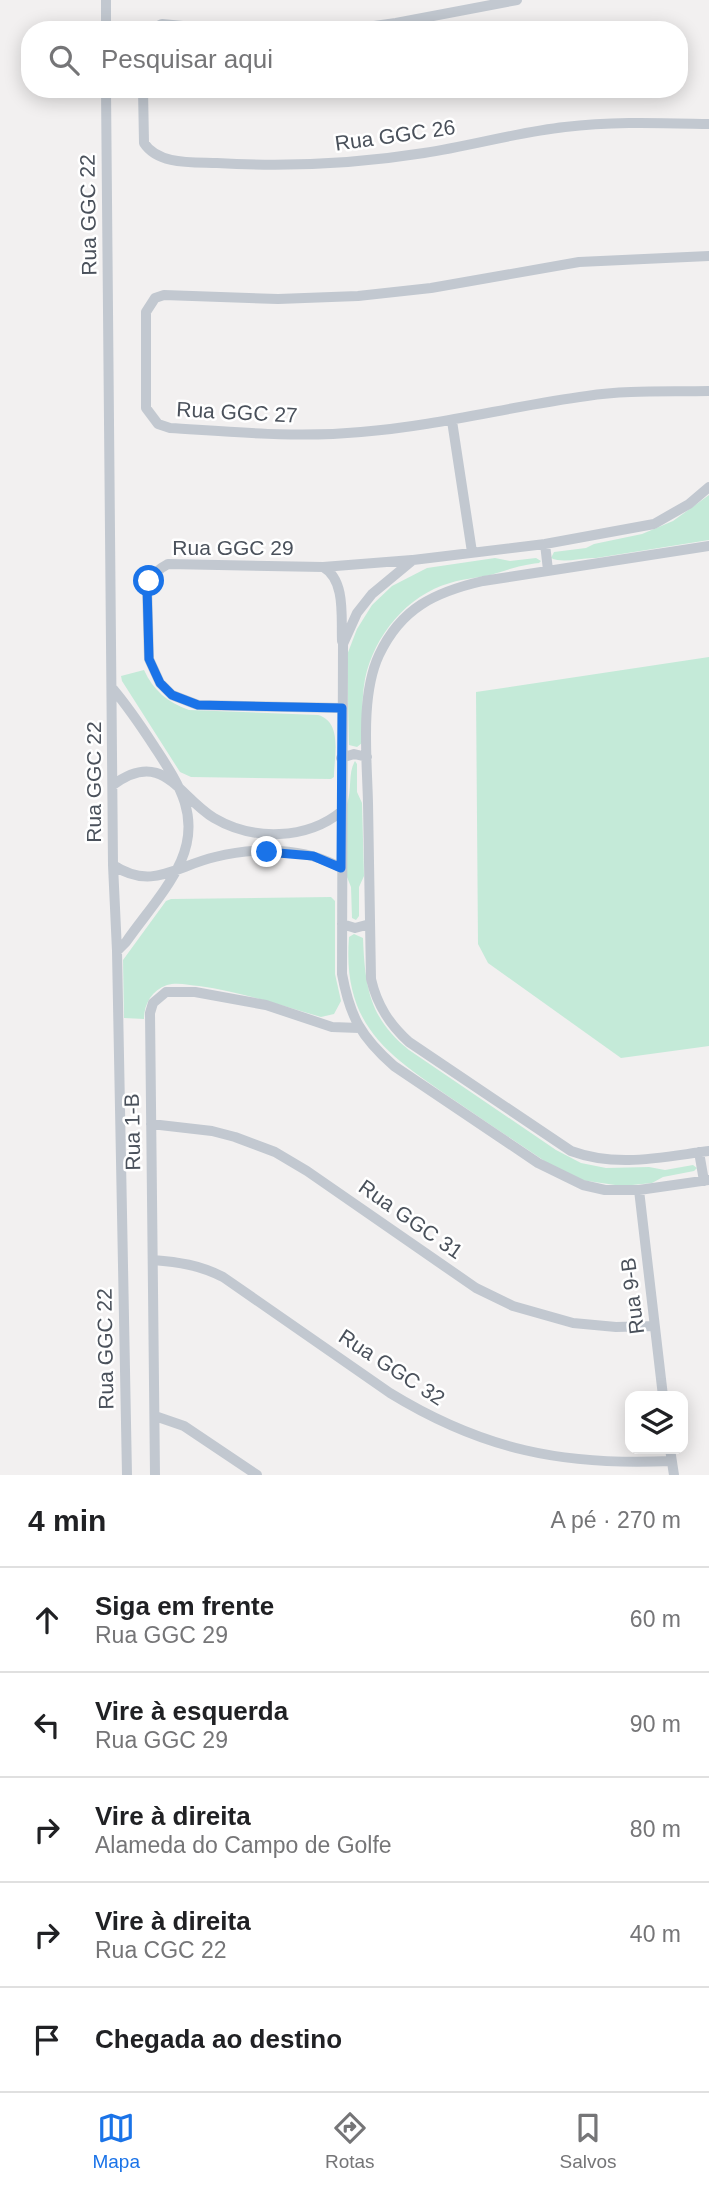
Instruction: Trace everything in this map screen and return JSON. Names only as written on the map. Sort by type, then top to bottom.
[{"type":"street","points":[[106,0],[106,21]]},
{"type":"street","points":[[407,21],[517,0]]},
{"type":"street","name":"Rua GGC 22","points":[[106,98],[113,865],[127,1475]]},
{"type":"street","name":"Rua GGC 26","points":[[143,98],[144,143],[152,152],[169,159],[242,165],[307,165],[372,160],[590,124],[709,124]]},
{"type":"street","name":"Rua GGC 27","points":[[709,256],[579,261],[431,288],[358,296],[278,299],[164,295],[155,298],[147,306],[146,408],[153,419],[164,427],[246,434],[321,435],[452,421],[594,395],[709,391]]},
{"type":"street","points":[[452,421],[472,552]]},
{"type":"street","name":"Rua GGC 29","points":[[342,708],[188,703],[172,695],[160,683],[149,659],[147,586],[152,576],[168,564],[323,567],[413,560],[614,533],[654,524],[689,504],[709,486]]},
{"type":"street","points":[[545,544],[548,570]]},
{"type":"street","points":[[706,1180],[704,1152],[611,1161],[591,1159],[571,1151],[409,1042],[394,1028],[375,995],[371,979],[367,757],[371,676],[386,643],[408,614],[436,595],[460,586],[548,570],[709,546]]},
{"type":"street","points":[[343,644],[358,613],[372,594],[413,560]]},
{"type":"street","name":"Rua GGC 29","points":[[323,567],[331,572],[338,582],[343,644],[342,974],[359,1028],[372,1047],[394,1066],[538,1163],[583,1185],[605,1190],[639,1190],[706,1180]]},
{"type":"street","points":[[113,689],[130,708],[180,787],[212,817],[250,832],[283,834],[324,824],[342,811]]},
{"type":"street","points":[[341,758],[354,754],[367,757]]},
{"type":"street","points":[[113,785],[126,776],[150,773],[166,777],[180,787],[188,824],[185,848],[176,870],[127,942],[117,951]]},
{"type":"street","points":[[113,865],[144,877],[161,876],[201,860],[242,852],[300,853],[323,859],[341,868]]},
{"type":"street","points":[[342,924],[355,928],[370,924]]},
{"type":"street","name":"Rua 1-B","points":[[155,1475],[150,1013],[153,1003],[166,992],[195,992],[242,999],[332,1027],[359,1028]]},
{"type":"street","name":"Rua GGC 31","points":[[151,1124],[212,1131],[275,1152],[307,1171],[476,1288],[513,1306],[573,1323],[616,1327],[654,1326]]},
{"type":"street","name":"Rua 9-B","points":[[639,1190],[662,1391]]},
{"type":"street","name":"Rua GGC 32","points":[[153,1260],[185,1262],[204,1267],[223,1277],[390,1393],[463,1432],[515,1449],[569,1459],[623,1463],[671,1455]]},
{"type":"street","points":[[155,1416],[184,1426],[257,1475]]},
{"type":"street","points":[[671,1455],[674,1475]]},
{"type":"green space","points":[[709,495],[709,540],[596,558],[551,558],[554,552],[586,548],[642,534],[673,521]]},
{"type":"green space","points":[[495,558],[510,561],[536,558],[541,561],[450,583],[434,589],[407,607],[385,633],[369,663],[363,695],[362,743],[357,747],[349,745],[347,655],[357,629],[372,605],[392,586],[427,568]]},
{"type":"green space","points":[[709,657],[709,1046],[621,1058],[488,963],[478,944],[476,692]]},
{"type":"green space","points":[[144,670],[162,695],[189,710],[318,715],[326,719],[334,732],[334,777],[191,777],[180,772],[122,681],[121,676]]},
{"type":"green space","points":[[355,761],[357,792],[362,803],[364,876],[359,887],[359,916],[356,920],[352,918],[351,887],[347,877],[347,804],[351,770]]},
{"type":"green space","points":[[331,897],[335,901],[335,974],[341,1001],[334,1014],[321,1017],[261,999],[199,986],[175,984],[162,987],[153,994],[145,1008],[144,1019],[124,1018],[123,960],[166,901]]},
{"type":"green space","points":[[354,934],[363,938],[365,971],[377,1013],[385,1026],[409,1050],[556,1150],[581,1163],[606,1168],[649,1167],[665,1170],[693,1165],[697,1168],[694,1171],[663,1177],[652,1183],[622,1186],[581,1180],[555,1168],[469,1110],[392,1054],[362,1017],[349,968],[349,937]]},
{"type":"route","points":[[149,581],[149,659],[160,683],[172,695],[198,705],[342,708],[341,868],[300,853],[267,852]]}]
